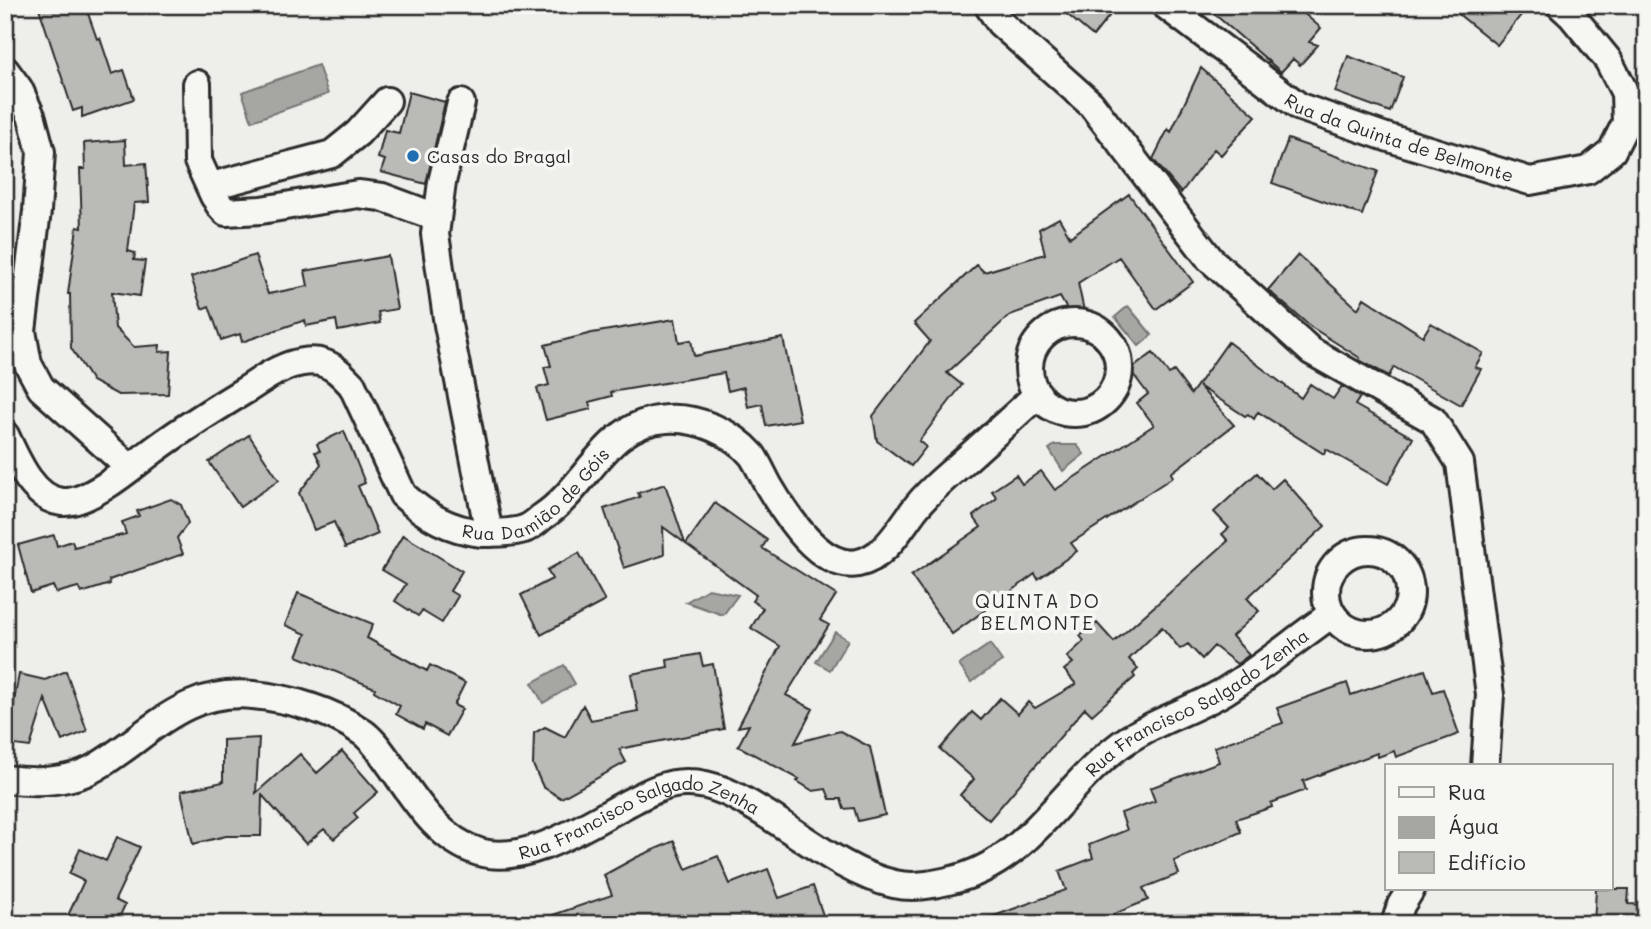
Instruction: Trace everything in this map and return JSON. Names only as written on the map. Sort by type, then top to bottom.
[{"type":"street","points":[[988,5],[1000,23],[1091,104],[1210,260],[1311,351],[1433,420],[1460,463],[1490,695],[1485,764]]},
{"type":"street","name":"Rua da Quinta de Belmonte","points":[[1165,5],[1300,107],[1386,137],[1530,181],[1588,170],[1612,151],[1626,123],[1625,93],[1608,60],[1560,5]]},
{"type":"street","points":[[5,70],[19,89],[32,118],[41,152],[37,211],[22,331],[28,364],[41,388],[130,468]]},
{"type":"street","points":[[197,84],[198,161],[219,206],[226,212],[261,210],[358,194],[382,197],[436,217]]},
{"type":"street","points":[[215,195],[215,185],[332,154],[358,134],[387,101]]},
{"type":"street","points":[[461,103],[436,217],[436,255],[447,326],[489,533]]},
{"type":"street","name":"Rua Damião de Góis","points":[[5,435],[34,486],[50,498],[62,502],[75,500],[107,484],[205,415],[282,368],[303,362],[321,362],[339,370],[352,385],[403,495],[443,524],[489,533],[525,529],[567,498],[616,438],[640,423],[668,419],[698,422],[724,432],[752,455],[771,490],[813,548],[833,559],[854,564],[870,560],[883,551],[927,494],[1038,394]]},
{"type":"street","name":"Rua Francisco Salgado Zenha","points":[[5,779],[56,781],[93,769],[173,712],[196,700],[231,694],[251,694],[296,702],[363,732],[379,749],[429,818],[453,839],[478,851],[505,856],[535,848],[653,790],[685,782],[716,786],[745,801],[860,873],[895,884],[919,886],[972,876],[999,862],[1021,844],[1117,747],[1224,691],[1332,614]]},
{"type":"street","points":[[1379,924],[1402,906]]},
{"type":"water","points":[[318,65],[328,94],[252,121],[242,92]]},
{"type":"water","points":[[1128,306],[1152,335],[1139,346],[1115,317]]},
{"type":"water","points":[[1055,445],[1077,445],[1084,454],[1063,471],[1049,449]]},
{"type":"water","points":[[708,589],[738,595],[723,615],[686,602]]},
{"type":"water","points":[[835,632],[848,640],[830,670],[816,662]]},
{"type":"water","points":[[990,644],[1002,661],[971,682],[959,665]]},
{"type":"water","points":[[564,665],[575,684],[543,703],[532,683]]},
{"type":"building","points":[[38,5],[85,5],[112,74],[124,70],[134,99],[82,117],[82,108],[73,111]]},
{"type":"building","points":[[1056,5],[1118,5],[1093,36]]},
{"type":"building","points":[[1204,5],[1294,5],[1321,28],[1309,42],[1318,45],[1300,65],[1293,59],[1281,72]]},
{"type":"building","points":[[1447,5],[1529,5],[1497,45]]},
{"type":"building","points":[[1348,56],[1403,77],[1390,112],[1335,92]]},
{"type":"building","points":[[1201,68],[1256,116],[1221,155],[1214,149],[1181,193],[1153,159],[1168,129],[1171,132]]},
{"type":"building","points":[[409,92],[445,102],[426,184],[381,172],[385,160],[378,158],[385,130],[399,133]]},
{"type":"building","points":[[1288,139],[1378,171],[1362,215],[1272,183]]},
{"type":"building","points":[[125,140],[126,165],[146,163],[149,202],[134,203],[128,251],[135,253],[134,260],[145,261],[140,296],[112,292],[115,328],[134,347],[160,345],[159,352],[171,351],[168,394],[118,395],[92,381],[71,348],[68,294],[77,227],[82,228],[80,169],[85,169],[84,143]]},
{"type":"building","points":[[1129,194],[1193,282],[1156,309],[1119,257],[1078,283],[1090,339],[1085,341],[1060,297],[1010,315],[947,373],[962,385],[919,441],[926,447],[911,466],[877,441],[873,416],[930,341],[914,323],[977,265],[984,272],[1045,254],[1039,229],[1059,218],[1070,237]]},
{"type":"building","points":[[255,255],[268,294],[308,286],[305,271],[388,256],[397,309],[378,312],[380,323],[338,331],[336,320],[306,326],[305,320],[242,342],[240,334],[221,340],[209,306],[202,309],[191,277]]},
{"type":"building","points":[[1298,255],[1358,309],[1364,298],[1423,336],[1431,323],[1483,353],[1475,367],[1481,369],[1461,405],[1394,367],[1389,376],[1359,360],[1360,358],[1311,327],[1268,290]]},
{"type":"building","points":[[675,319],[679,342],[691,340],[694,356],[783,338],[800,420],[766,426],[762,404],[748,407],[744,387],[728,391],[724,373],[611,392],[612,396],[589,402],[591,409],[546,420],[537,388],[549,385],[544,367],[551,366],[545,345],[592,333]]},
{"type":"building","points":[[1228,342],[1301,398],[1310,384],[1333,399],[1342,386],[1360,397],[1355,405],[1413,438],[1388,484],[1326,449],[1324,454],[1258,412],[1254,419],[1248,414],[1245,416],[1199,386],[1234,425],[1171,473],[1173,477],[1071,543],[1077,551],[1038,579],[1035,574],[952,634],[911,576],[981,527],[973,516],[997,498],[992,491],[1016,475],[1022,484],[1041,471],[1055,490],[1154,425],[1137,403],[1148,394],[1130,370],[1153,353],[1169,374],[1174,371],[1191,394]]},
{"type":"building","points":[[344,431],[365,483],[358,486],[378,534],[345,548],[334,522],[314,530],[299,493],[321,464],[315,452],[320,451],[317,444]]},
{"type":"building","points":[[249,435],[279,480],[240,507],[209,462]]},
{"type":"building","points":[[1257,473],[1272,489],[1283,479],[1325,526],[1247,598],[1259,611],[1232,636],[1249,655],[1237,664],[1214,646],[1202,659],[1188,644],[1180,649],[1162,627],[1129,659],[1138,669],[1133,674],[1135,677],[1092,715],[1085,708],[989,820],[960,795],[974,779],[940,749],[972,712],[981,720],[1000,698],[1018,714],[1028,702],[1035,708],[1076,684],[1064,670],[1073,663],[1067,657],[1084,641],[1080,636],[1097,623],[1114,642],[1228,541],[1222,534],[1229,528],[1214,512]]},
{"type":"building","points":[[665,484],[685,543],[663,527],[664,555],[624,568],[604,509],[640,497],[638,493]]},
{"type":"building","points":[[171,499],[181,505],[188,523],[177,538],[183,554],[109,580],[110,584],[81,593],[78,587],[56,593],[53,586],[31,593],[18,545],[54,535],[57,546],[72,541],[74,547],[126,534],[122,522],[139,516],[137,511]]},
{"type":"building","points":[[715,503],[767,540],[762,548],[836,595],[820,620],[829,625],[786,695],[813,709],[795,743],[840,731],[870,747],[885,815],[858,821],[854,808],[844,809],[841,799],[830,799],[826,789],[813,791],[797,781],[799,779],[738,746],[749,725],[738,727],[780,646],[751,628],[763,608],[752,601],[756,595],[686,544]]},
{"type":"building","points":[[403,535],[462,571],[450,591],[458,596],[442,623],[422,611],[418,616],[395,601],[406,584],[382,570]]},
{"type":"building","points":[[579,553],[605,601],[541,635],[521,595],[552,579],[547,570]]},
{"type":"building","points":[[298,593],[373,624],[367,638],[427,671],[430,665],[465,683],[454,705],[462,709],[447,736],[425,724],[423,729],[396,714],[400,706],[374,691],[375,688],[297,656],[306,634],[285,625]]},
{"type":"building","points":[[700,654],[703,666],[713,664],[724,729],[619,749],[626,762],[561,798],[543,787],[533,765],[534,733],[545,727],[565,737],[583,705],[591,720],[638,711],[631,674],[668,667],[667,660]]},
{"type":"building","points":[[1425,670],[1433,692],[1443,689],[1459,734],[1396,757],[1394,751],[1378,757],[1377,753],[1303,781],[1306,790],[1271,803],[1272,807],[1236,819],[1241,832],[1174,861],[1179,874],[1143,888],[1148,900],[1114,914],[1117,924],[981,924],[980,921],[1066,890],[1059,871],[1093,858],[1089,845],[1127,830],[1121,813],[1155,801],[1150,788],[1219,762],[1214,747],[1283,723],[1277,708],[1347,683],[1351,695]]},
{"type":"building","points":[[66,671],[87,731],[62,741],[45,699],[30,747],[6,744],[19,674],[45,680]]},
{"type":"building","points":[[259,738],[256,793],[300,754],[317,773],[342,751],[378,792],[354,813],[358,818],[334,839],[324,829],[306,844],[262,795],[261,836],[226,836],[193,844],[181,791],[223,782],[223,740]]},
{"type":"building","points":[[117,837],[140,847],[115,900],[125,905],[116,924],[64,924],[84,881],[69,874],[80,849],[106,861]]},
{"type":"building","points":[[674,841],[686,869],[718,856],[730,884],[768,869],[779,898],[813,886],[826,924],[538,924],[538,920],[612,895],[604,875]]},
{"type":"building","points":[[1629,889],[1628,904],[1646,905],[1646,924],[1594,924],[1596,890]]},
{"type":"place","name":"Casas do Bragal","points":[[413,156]]},
{"type":"district","name":"QUINTA DO BELMONTE","points":[[1038,611]]}]
